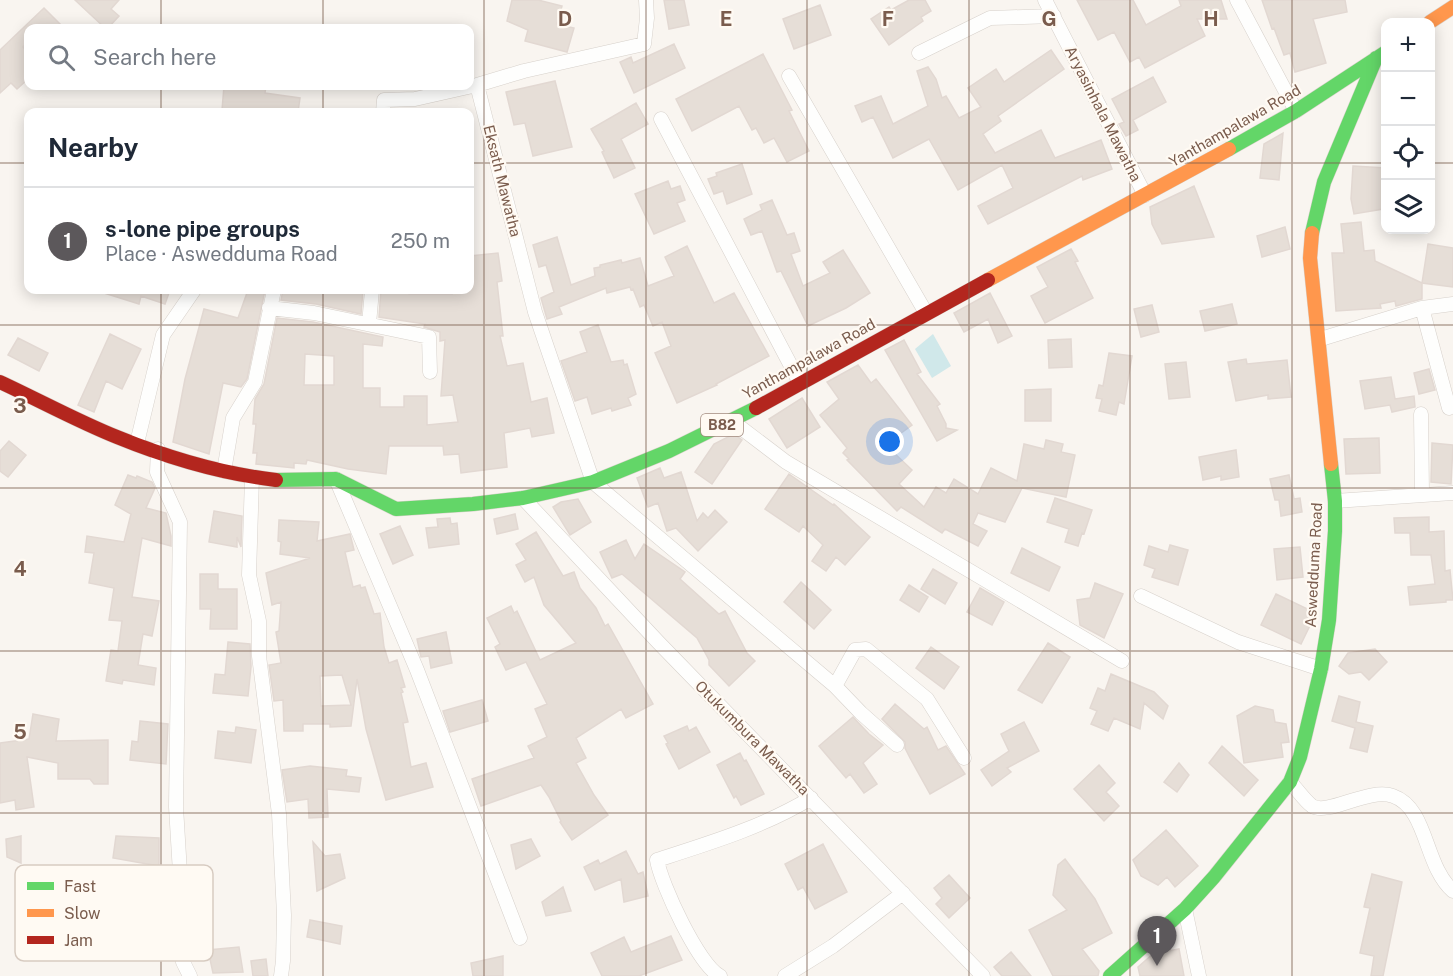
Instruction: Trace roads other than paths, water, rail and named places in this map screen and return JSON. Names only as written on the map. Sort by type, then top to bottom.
[{"type":"main road","points":[[1435,19],[1453,7]]},
{"type":"main road","name":"Yanthampalawa Road","points":[[0,382],[117,437],[224,471],[252,477],[285,481],[336,479],[396,509],[523,498],[593,482],[669,451],[732,421],[1296,111],[1381,55]]},
{"type":"main road","name":"Aswedduma Road","points":[[1110,976],[1185,909],[1214,878],[1290,782],[1300,757],[1321,669],[1331,598],[1335,531],[1335,501],[1310,258],[1310,238],[1314,213],[1328,172],[1381,55]]},
{"type":"street","points":[[474,86],[524,71],[644,45],[647,18],[645,0]]},
{"type":"street","name":"Aryasinhala Mawatha","points":[[1045,0],[1145,195]]},
{"type":"street","points":[[1237,0],[1296,111]]},
{"type":"street","points":[[918,52],[990,18],[1054,16]]},
{"type":"street","points":[[789,76],[926,313]]},
{"type":"street","name":"Eksath Mawatha","points":[[477,85],[535,312],[593,482]]},
{"type":"street","points":[[384,108],[384,100],[415,99],[455,90]]},
{"type":"street","points":[[661,119],[800,383]]},
{"type":"street","points":[[137,443],[163,335],[191,294]]},
{"type":"street","points":[[224,471],[233,418],[255,382],[273,294]]},
{"type":"street","points":[[369,324],[372,294]]},
{"type":"street","points":[[1319,341],[1422,308],[1453,304]]},
{"type":"street","points":[[269,308],[314,313],[429,337],[430,372]]},
{"type":"street","points":[[1422,308],[1449,408]]},
{"type":"street","points":[[1421,414],[1422,493]]},
{"type":"street","points":[[732,421],[786,462],[1122,661]]},
{"type":"street","points":[[158,449],[157,472],[180,522],[176,807],[180,865]]},
{"type":"street","points":[[252,477],[249,575],[259,621],[260,656],[279,814],[284,915],[281,976]]},
{"type":"street","points":[[336,479],[417,670],[520,938]]},
{"type":"street","points":[[593,482],[835,686],[897,746]]},
{"type":"street","points":[[1335,501],[1422,493],[1453,493]]},
{"type":"street","name":"Otukumbura Mawatha","points":[[523,498],[659,643],[983,976]]},
{"type":"street","points":[[1141,596],[1238,642],[1321,669]]},
{"type":"street","points":[[835,686],[855,650],[866,649],[927,699],[964,758]]},
{"type":"street","points":[[1290,782],[1312,806],[1322,809],[1376,794],[1391,795],[1403,801],[1412,811],[1422,831],[1440,878],[1453,891]]},
{"type":"street","points":[[720,976],[703,960],[685,928],[658,872],[657,860],[782,816],[811,798]]},
{"type":"street","points":[[786,976],[833,946],[903,893]]},
{"type":"street","points":[[1185,909],[1199,976]]},
{"type":"street","points":[[183,961],[190,976]]},
{"type":"water","points":[[933,334],[951,366],[932,378],[915,349]]},
{"type":"place","name":"s-lone pipe groups","points":[[1157,966]]}]
